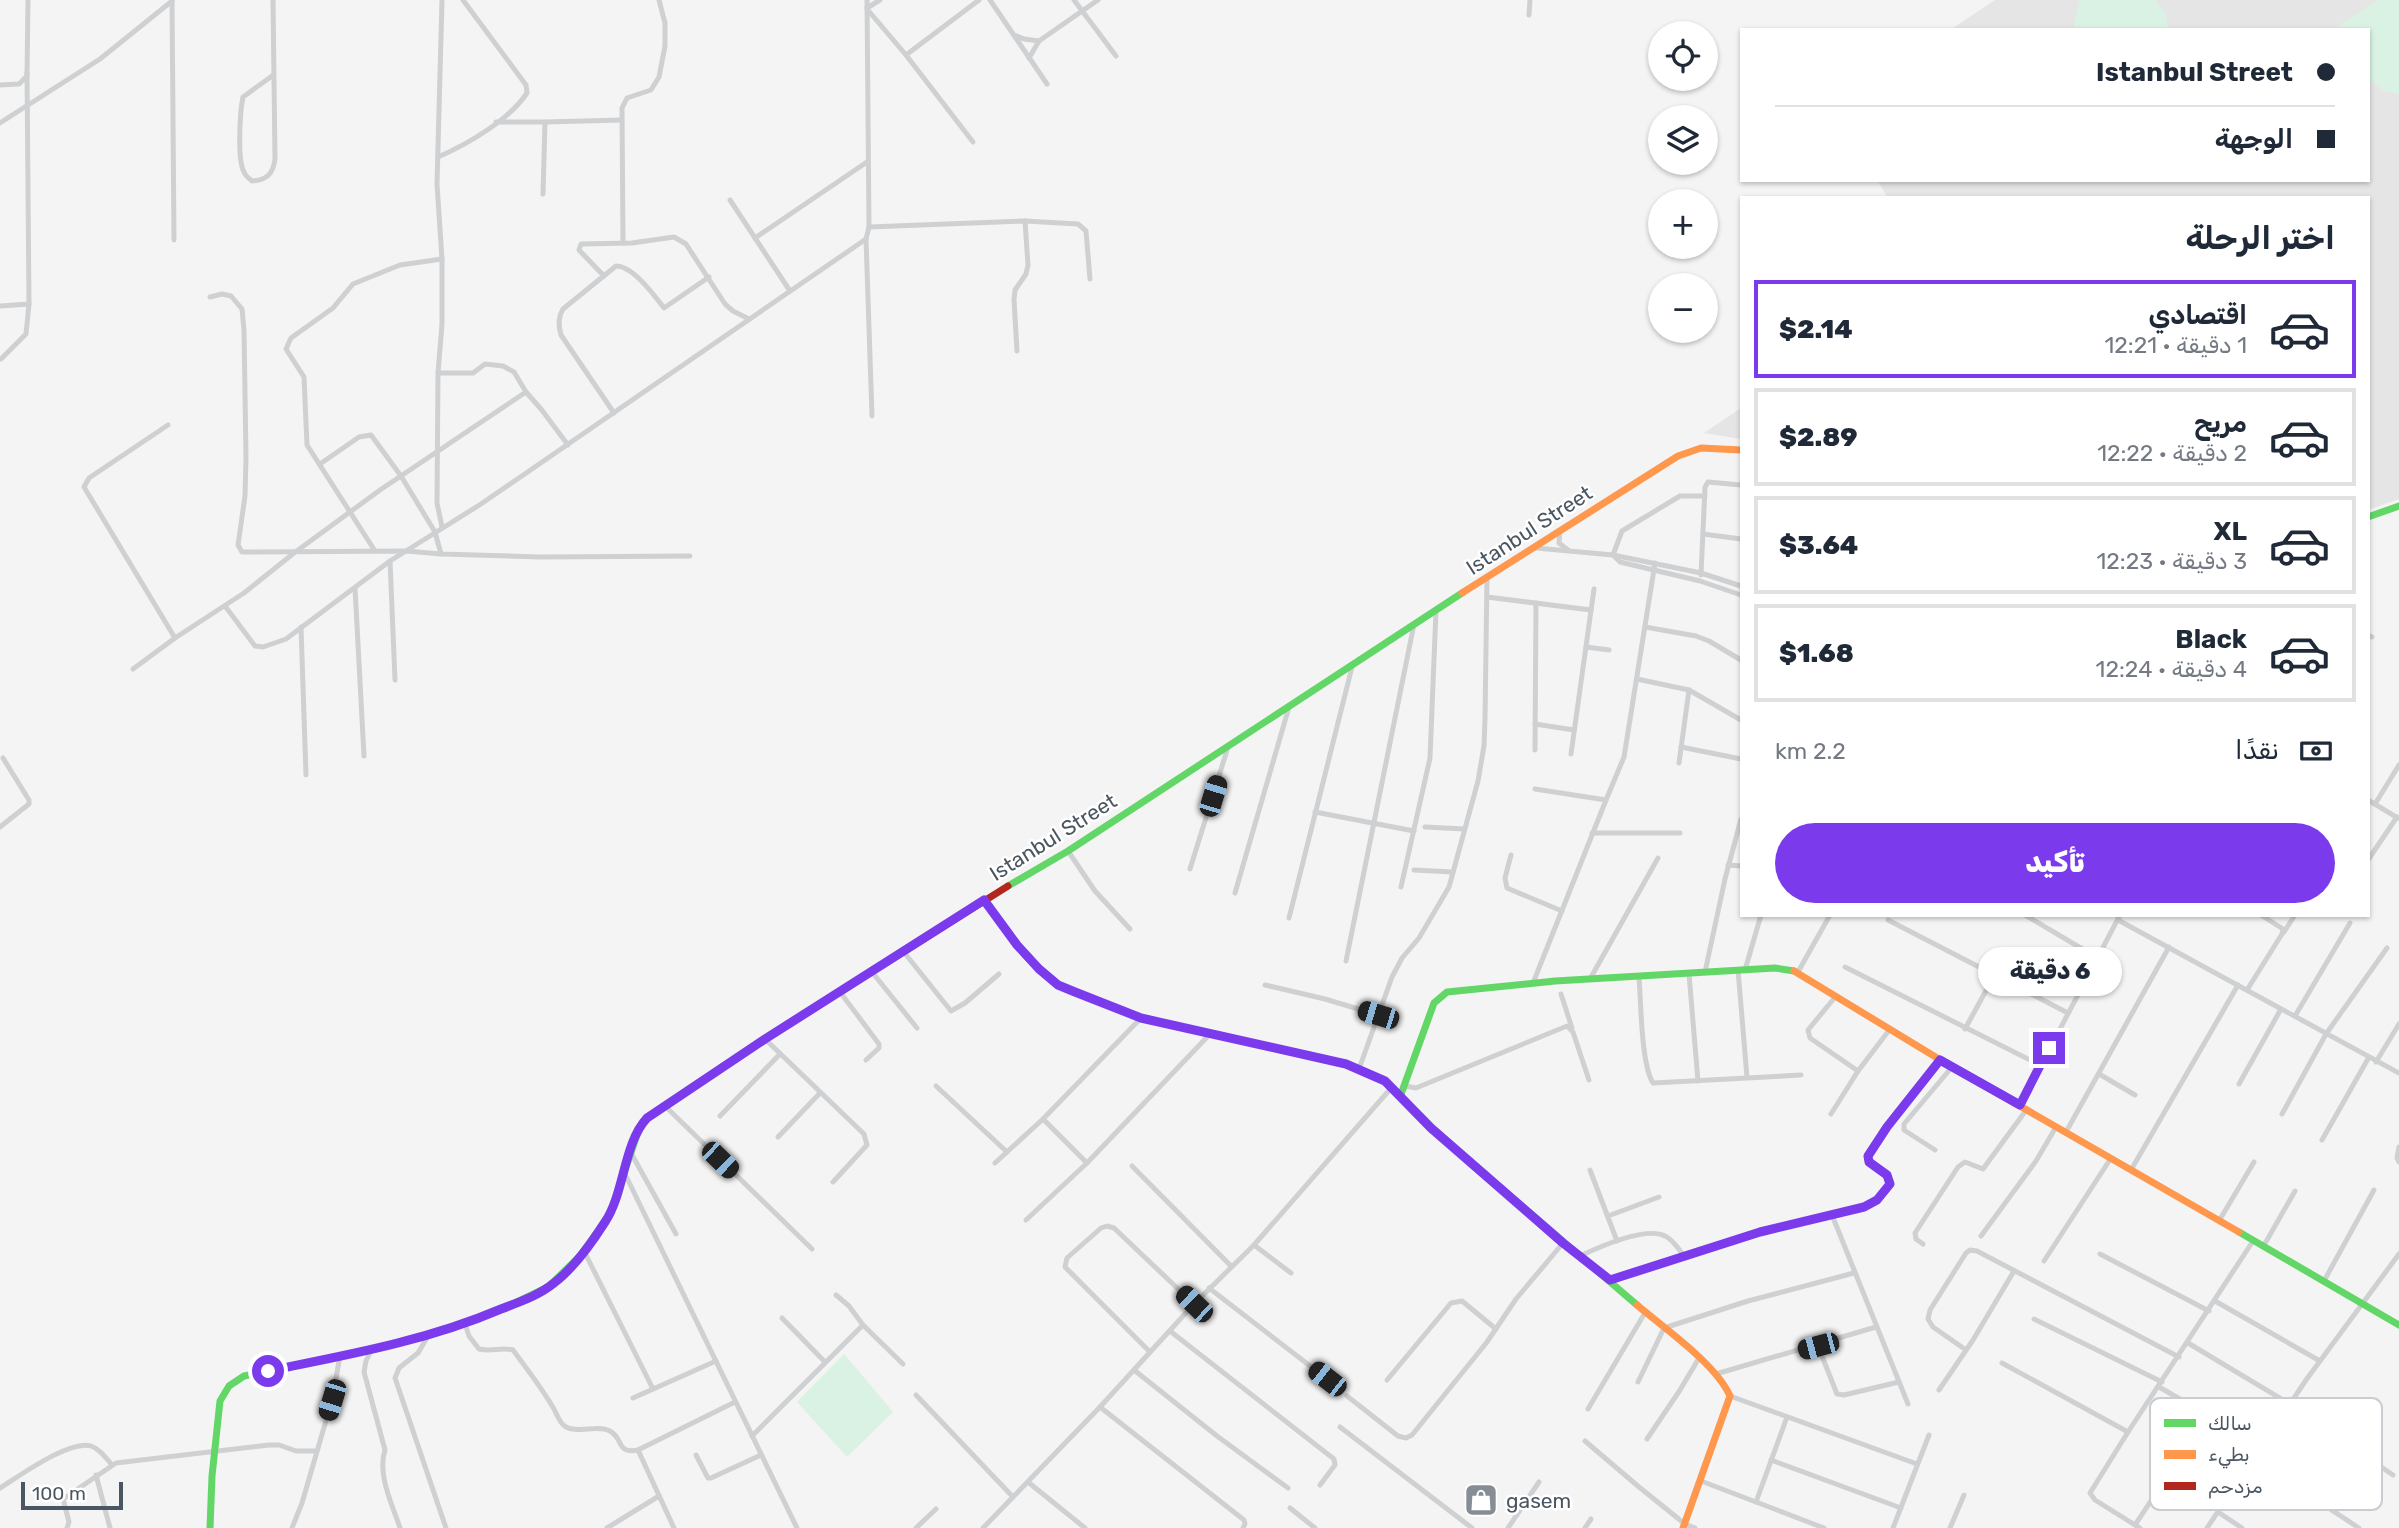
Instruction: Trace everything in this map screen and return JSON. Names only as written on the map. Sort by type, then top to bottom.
[{"type":"street","points":[[1,359],[26,334],[29,304],[28,0]]},
{"type":"street","points":[[272,76],[243,97],[240,140],[243,171],[251,181],[262,180],[273,170],[273,0]]},
{"type":"street","points":[[442,0],[437,184],[442,259],[442,324],[438,373],[438,510],[442,527]]},
{"type":"street","points":[[438,157],[471,140],[496,122],[522,101],[528,89],[463,0]]},
{"type":"street","points":[[623,243],[623,105],[627,98],[652,90],[659,77],[666,32],[659,0]]},
{"type":"street","points":[[867,0],[869,227],[866,239],[872,416]]},
{"type":"street","points":[[867,9],[880,0]]},
{"type":"street","points":[[906,55],[979,0]]},
{"type":"street","points":[[990,0],[1047,84]]},
{"type":"street","points":[[1074,0],[1116,56]]},
{"type":"street","points":[[1029,58],[1038,40],[1098,0]]},
{"type":"street","points":[[1530,0],[1530,15]]},
{"type":"street","points":[[0,123],[100,59],[172,1]]},
{"type":"street","points":[[172,1],[174,240]]},
{"type":"street","points":[[867,9],[974,142]]},
{"type":"street","points":[[1014,35],[1038,40]]},
{"type":"street","points":[[0,85],[19,84],[26,78],[27,72]]},
{"type":"street","points":[[496,122],[622,120]]},
{"type":"street","points":[[543,194],[545,122]]},
{"type":"street","points":[[755,238],[867,162]]},
{"type":"street","points":[[730,200],[790,291]]},
{"type":"street","points":[[869,227],[1025,221],[1082,226],[1086,234],[1090,279]]},
{"type":"street","points":[[1017,351],[1014,300],[1015,290],[1026,274],[1028,265],[1025,221]]},
{"type":"street","points":[[604,276],[579,250],[579,246],[674,237],[686,244],[725,304],[733,312],[749,319]]},
{"type":"street","points":[[225,606],[255,646],[274,644],[390,561],[474,509],[866,239]]},
{"type":"street","points":[[374,551],[307,445],[304,377],[286,349],[291,338],[333,308],[353,284],[400,265],[442,259]]},
{"type":"street","points":[[614,413],[561,335],[559,314],[616,266],[627,268],[664,308],[709,277]]},
{"type":"street","points":[[210,297],[222,294],[231,296],[240,305],[243,320],[247,458],[245,496],[238,534],[239,550],[242,552],[406,551],[540,557],[690,556]]},
{"type":"street","points":[[0,306],[29,304]]},
{"type":"street","points":[[438,373],[473,373],[485,364],[503,366],[514,372],[526,392],[568,445]]},
{"type":"street","points":[[133,669],[225,606],[401,476],[526,392]]},
{"type":"street","points":[[168,425],[89,478],[84,487],[175,638]]},
{"type":"street","points":[[320,464],[359,437],[371,435],[401,476],[435,532],[441,554]]},
{"type":"street","name":"Istanbul Street","points":[[210,1528],[214,1450],[220,1401],[223,1389],[232,1382],[244,1376],[371,1351],[428,1336],[465,1324],[541,1292],[567,1271],[612,1210],[640,1125],[665,1106],[903,951],[1068,850],[1560,530],[1691,450],[1701,447],[1740,450]]},
{"type":"street","points":[[1700,581],[1708,482],[1740,485]]},
{"type":"street","points":[[1613,555],[1622,531],[1680,496],[1705,496]]},
{"type":"street","points":[[2370,516],[2399,506]]},
{"type":"street","points":[[1560,530],[1559,543],[1568,550]]},
{"type":"street","points":[[1703,534],[1740,539]]},
{"type":"street","points":[[1532,548],[1613,555],[1620,562],[1701,573],[1740,586]]},
{"type":"street","points":[[390,561],[395,680]]},
{"type":"street","points":[[1654,567],[1740,595]]},
{"type":"street","points":[[1533,983],[1624,757],[1654,567]]},
{"type":"street","points":[[1359,1069],[1392,977],[1449,887],[1478,781],[1484,746],[1487,577]]},
{"type":"street","points":[[355,588],[364,756]]},
{"type":"street","points":[[1571,754],[1594,589]]},
{"type":"street","points":[[1487,597],[1591,610]]},
{"type":"street","points":[[1535,750],[1536,603]]},
{"type":"street","points":[[1401,887],[1430,758],[1436,610]]},
{"type":"street","points":[[1346,961],[1414,624]]},
{"type":"street","points":[[301,627],[306,775]]},
{"type":"street","points":[[1645,627],[1696,636],[1740,659]]},
{"type":"street","points":[[1586,647],[1609,650]]},
{"type":"street","points":[[1289,918],[1352,667]]},
{"type":"street","points":[[1637,679],[1689,690],[1740,719]]},
{"type":"street","points":[[1679,763],[1689,690]]},
{"type":"street","points":[[1235,893],[1289,707]]},
{"type":"street","points":[[1535,724],[1574,730]]},
{"type":"street","points":[[1190,869],[1228,747]]},
{"type":"street","points":[[1681,747],[1740,759]]},
{"type":"street","points":[[0,827],[29,804],[3,758]]},
{"type":"street","points":[[2375,804],[2399,765]]},
{"type":"street","points":[[1535,789],[1606,800]]},
{"type":"street","points":[[2370,801],[2398,818],[2370,857]]},
{"type":"street","points":[[1315,812],[1414,831]]},
{"type":"street","points":[[1705,972],[1740,823]]},
{"type":"street","points":[[1425,827],[1464,830]]},
{"type":"street","points":[[1592,833],[1680,833]]},
{"type":"street","points":[[1068,850],[1095,891],[1130,929]]},
{"type":"street","points":[[1511,855],[1504,882],[1507,888],[1562,911]]},
{"type":"street","points":[[1590,979],[1658,858]]},
{"type":"street","points":[[1728,865],[1740,866]]},
{"type":"street","points":[[1414,870],[1453,872]]},
{"type":"street","points":[[984,900],[1017,945],[1050,979],[1075,992],[1141,1018],[1359,1069],[1385,1081],[1431,1128],[1699,1358],[1716,1374],[1730,1396],[1684,1526]]},
{"type":"street","points":[[1747,1077],[1742,970],[1760,917]]},
{"type":"street","points":[[1798,972],[1829,917]]},
{"type":"street","points":[[2028,917],[2096,957]]},
{"type":"street","points":[[1923,1244],[1916,1239],[1915,1233],[1958,1167],[1965,1163],[1983,1169],[2023,1107],[2040,1065],[2119,917],[2399,1073]]},
{"type":"street","points":[[2265,917],[2283,929],[2282,934]]},
{"type":"street","points":[[2247,990],[2294,917]]},
{"type":"street","points":[[1888,920],[2068,1013]]},
{"type":"street","points":[[2295,1016],[2350,923]]},
{"type":"street","points":[[2066,1132],[2169,947]]},
{"type":"street","points":[[2282,1114],[2326,1034],[2387,948]]},
{"type":"street","points":[[903,951],[951,1011],[965,1003],[999,974]]},
{"type":"street","points":[[1845,967],[2040,1065]]},
{"type":"street","points":[[1400,1097],[1434,1003],[1447,992],[1533,983],[1774,968],[1798,972],[1940,1060],[2399,1325]]},
{"type":"street","points":[[872,972],[916,1028]]},
{"type":"street","points":[[1689,974],[1698,1081]]},
{"type":"street","points":[[1965,1029],[1994,976]]},
{"type":"street","points":[[1639,977],[1650,1080],[1656,1083],[1801,1075]]},
{"type":"street","points":[[1265,985],[1378,1015]]},
{"type":"street","points":[[2131,1170],[2238,985]]},
{"type":"street","points":[[840,992],[879,1044],[879,1048],[866,1060]]},
{"type":"street","points":[[1561,994],[1589,1080]]},
{"type":"street","points":[[1836,996],[1808,1030],[1810,1038],[1858,1071]]},
{"type":"street","points":[[2239,1084],[2281,1009]]},
{"type":"street","points":[[995,1163],[1043,1119],[1141,1018]]},
{"type":"street","points":[[2376,1062],[2399,1024]]},
{"type":"street","points":[[1405,1086],[1416,1088],[1563,1027],[1570,1027],[1573,1032]]},
{"type":"street","points":[[1831,1114],[1858,1071],[1890,1029]]},
{"type":"street","points":[[1027,1220],[1087,1163],[1210,1034]]},
{"type":"street","points":[[765,1039],[867,1140],[867,1145],[833,1182]]},
{"type":"street","points":[[720,1116],[780,1054]]},
{"type":"street","points":[[2322,1140],[2369,1057]]},
{"type":"street","points":[[1610,1280],[1760,1232],[1864,1207],[1877,1200],[1890,1184],[1890,1179],[1869,1162],[1868,1156],[1887,1127],[1940,1060]]},
{"type":"street","points":[[1935,1150],[1904,1130],[1904,1124],[1952,1067]]},
{"type":"street","points":[[2099,1074],[2135,1095]]},
{"type":"street","points":[[936,1086],[1007,1152]]},
{"type":"street","points":[[982,1528],[1100,1407],[1209,1288],[1254,1245],[1392,1087]]},
{"type":"street","points":[[778,1137],[820,1093]]},
{"type":"street","points":[[665,1106],[812,1249]]},
{"type":"street","points":[[1043,1119],[1087,1163]]},
{"type":"street","points":[[1980,1236],[2028,1172],[2056,1126]]},
{"type":"street","points":[[2399,1147],[2399,1162]]},
{"type":"street","points":[[631,1153],[676,1234]]},
{"type":"street","points":[[2044,1261],[2111,1158]]},
{"type":"street","points":[[2219,1221],[2254,1163]]},
{"type":"street","points":[[1132,1166],[1231,1266]]},
{"type":"street","points":[[1590,1170],[1617,1241]]},
{"type":"street","points":[[625,1174],[796,1527],[786,1528]]},
{"type":"street","points":[[2324,1281],[2374,1190]]},
{"type":"street","points":[[2263,1247],[2295,1191]]},
{"type":"street","points":[[1608,1216],[1659,1197]]},
{"type":"street","points":[[1832,1214],[1908,1404]]},
{"type":"street","points":[[1150,1352],[1065,1267],[1067,1258],[1101,1228],[1114,1228],[1194,1304]]},
{"type":"street","points":[[1580,1256],[1617,1241],[1656,1233],[1668,1237],[1684,1256]]},
{"type":"street","points":[[2151,1398],[2253,1241]]},
{"type":"street","points":[[1347,1396],[1398,1436],[1406,1438],[1412,1435],[1496,1329],[1522,1290],[1563,1243]]},
{"type":"street","points":[[1254,1245],[1291,1273]]},
{"type":"street","points":[[1966,1350],[1933,1327],[1928,1319],[1930,1310],[1970,1250],[1977,1251],[2179,1357]]},
{"type":"street","points":[[584,1251],[653,1389]]},
{"type":"street","points":[[2100,1254],[2209,1311]]},
{"type":"street","points":[[2294,1398],[2399,1254]]},
{"type":"street","points":[[1939,1390],[2014,1270]]},
{"type":"street","points":[[1638,1382],[1664,1328],[1748,1301],[1854,1273]]},
{"type":"street","points":[[1209,1288],[1327,1379]]},
{"type":"street","points":[[836,1295],[903,1364]]},
{"type":"street","points":[[1387,1380],[1451,1303],[1462,1301],[1496,1329]]},
{"type":"street","points":[[2215,1301],[2320,1361]]},
{"type":"street","points":[[1588,1409],[1646,1311]]},
{"type":"street","points":[[782,1318],[825,1363]]},
{"type":"street","points":[[2034,1319],[2184,1398]]},
{"type":"street","points":[[465,1324],[469,1336],[479,1349],[491,1352],[507,1348],[513,1350],[546,1396],[562,1425],[568,1429],[606,1429],[612,1432],[629,1452],[735,1402]]},
{"type":"street","points":[[752,1436],[863,1325]]},
{"type":"street","points":[[1716,1374],[1876,1327]]},
{"type":"street","points":[[1170,1331],[1334,1459],[1335,1465],[1320,1486]]},
{"type":"street","points":[[428,1336],[418,1353],[399,1368],[395,1378],[446,1528]]},
{"type":"street","points":[[2188,1343],[2280,1398]]},
{"type":"street","points":[[1818,1346],[1838,1394],[1844,1395],[1899,1382]]},
{"type":"street","points":[[371,1351],[364,1372],[385,1450],[381,1461],[382,1472],[400,1528]]},
{"type":"street","points":[[292,1528],[332,1400],[340,1356]]},
{"type":"street","points":[[1647,1439],[1699,1358]]},
{"type":"street","points":[[633,1398],[716,1362]]},
{"type":"street","points":[[2001,1363],[2128,1432]]},
{"type":"street","points":[[1134,1370],[1288,1488]]},
{"type":"street","points":[[916,1395],[1013,1497]]},
{"type":"street","points":[[1730,1396],[1917,1464]]},
{"type":"street","points":[[2150,1400],[2091,1493],[2095,1500],[2138,1527],[2150,1507]]},
{"type":"street","points":[[1100,1407],[1244,1520],[1243,1528]]},
{"type":"street","points":[[1756,1502],[1787,1417]]},
{"type":"street","points":[[1340,1427],[1472,1528]]},
{"type":"street","points":[[1893,1528],[1929,1435]]},
{"type":"street","points":[[1586,1441],[1684,1526],[1695,1528]]},
{"type":"street","points":[[67,1528],[69,1522],[63,1499],[112,1465],[214,1450],[279,1445],[291,1450],[316,1451]]},
{"type":"street","points":[[0,1489],[37,1465],[80,1446],[95,1448],[112,1465]]},
{"type":"street","points":[[638,1450],[674,1528]]},
{"type":"street","points":[[696,1455],[708,1478],[711,1478],[761,1455]]},
{"type":"street","points":[[1771,1460],[1901,1508]]},
{"type":"street","points":[[2382,1467],[2393,1475]]},
{"type":"street","points":[[96,1475],[110,1528]]},
{"type":"street","points":[[1701,1481],[1824,1528]]},
{"type":"street","points":[[1028,1482],[1085,1528]]},
{"type":"street","points":[[1508,1528],[1539,1482]]},
{"type":"street","points":[[1950,1528],[1964,1495]]},
{"type":"street","points":[[607,1528],[659,1496]]},
{"type":"street","points":[[1290,1508],[1315,1528]]},
{"type":"street","points":[[916,1528],[936,1509]]},
{"type":"street","points":[[2332,1510],[2359,1528]]},
{"type":"street","points":[[2207,1528],[2218,1512],[2242,1528]]},
{"type":"street","points":[[1585,1528],[1591,1518]]},
{"type":"street","points":[[1301,1528],[1307,1521]]},
{"type":"shaded area","points":[[1995,0],[2399,0],[2399,499],[2370,509],[2370,196],[1887,196],[1878,182],[2370,182],[2370,28],[1953,28]]},
{"type":"shaded area","points":[[1740,409],[1740,439],[1704,433]]},
{"type":"green space","points":[[2079,0],[2155,0],[2165,13],[2168,28],[2073,28]]},
{"type":"green space","points":[[2378,0],[2399,0],[2399,94],[2384,91],[2370,80],[2370,28],[2335,28]]},
{"type":"green space","points":[[844,1354],[893,1412],[847,1457],[797,1402]]},
{"type":"traffic: fast","points":[[2370,516],[2399,506]]},
{"type":"traffic: fast","points":[[1008,886],[1068,851],[1462,593]]},
{"type":"traffic: fast","points":[[1400,1097],[1434,1003],[1447,992],[1555,981],[1775,968],[1794,971]]},
{"type":"traffic: fast","points":[[1348,1065],[1385,1081],[1431,1128],[1637,1305]]},
{"type":"traffic: fast","points":[[210,1528],[220,1401],[229,1386],[244,1376],[375,1349],[439,1332],[502,1309],[548,1287],[580,1256],[610,1214],[639,1129],[647,1118],[677,1098]]},
{"type":"traffic: fast","points":[[2239,1232],[2399,1325]]},
{"type":"traffic: slow","points":[[1462,593],[1678,456],[1701,448],[1740,450]]},
{"type":"traffic: slow","points":[[984,900],[1024,954],[1058,985],[1141,1018],[1348,1065]]},
{"type":"traffic: slow","points":[[1794,971],[1952,1067],[2239,1232]]},
{"type":"traffic: slow","points":[[1637,1305],[1702,1359],[1730,1396],[1683,1528]]},
{"type":"traffic: jam","points":[[677,1098],[765,1039],[1008,886]]},
{"type":"place","name":"gasem","points":[[1481,1500]]},
{"type":"route","points":[[268,1371],[371,1351],[428,1336],[479,1319],[541,1292],[555,1283],[605,1223],[612,1210],[640,1125],[647,1118],[765,1039],[984,900],[1017,945],[1058,985],[1141,1018],[1346,1064],[1385,1081],[1431,1128],[1563,1243],[1610,1280],[1760,1232],[1864,1207],[1877,1200],[1890,1184],[1887,1175],[1869,1162],[1868,1156],[1887,1127],[1940,1060],[2020,1105],[2049,1048]]}]
